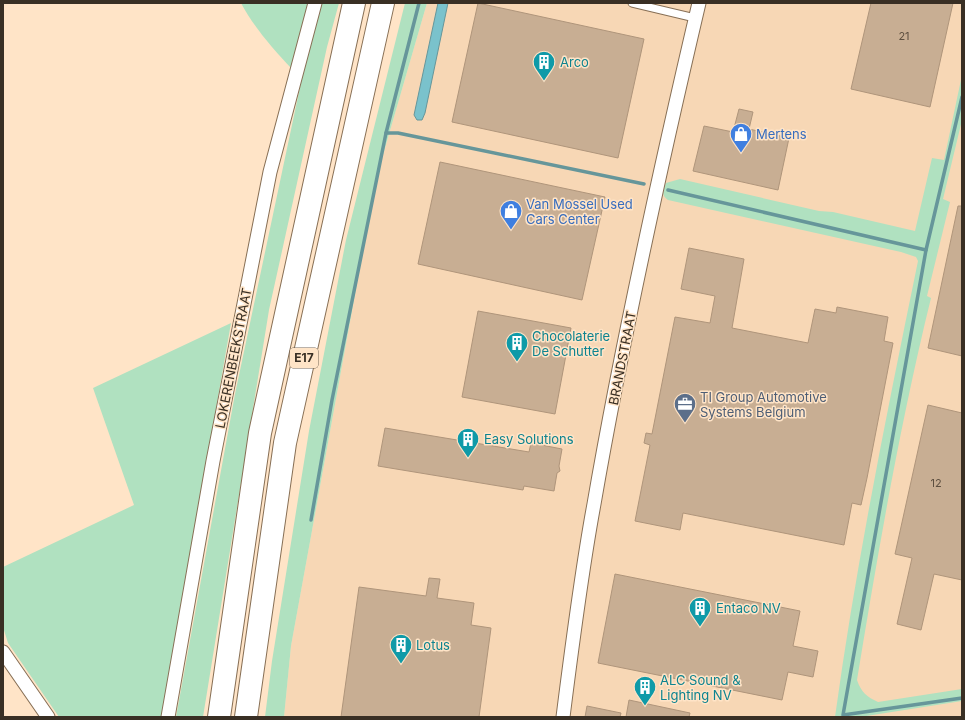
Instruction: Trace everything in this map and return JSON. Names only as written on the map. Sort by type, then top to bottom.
[{"type":"highway","name":"E17","points":[[219,717],[260,433],[354,3]]},
{"type":"highway","name":"E17","points":[[246,717],[285,443],[383,3]]},
{"type":"street","name":"LOKERENBEEKSTRAAT","points":[[168,717],[213,461],[270,172],[315,3]]},
{"type":"street","name":"BRANDSTRAAT","points":[[563,717],[594,505],[618,372],[651,214],[699,3]]},
{"type":"street","points":[[3,652],[48,717]]},
{"type":"lane","points":[[632,3],[695,18]]},
{"type":"shaded area","points":[[427,3],[962,3],[962,717],[284,717],[291,646],[376,179]]},
{"type":"green space","points":[[241,3],[309,3],[291,68],[264,37],[251,20]]},
{"type":"green space","points":[[322,3],[339,3],[327,47],[269,310],[203,717],[176,717],[235,394],[303,73]]},
{"type":"green space","points":[[405,3],[427,3],[376,179],[291,646],[284,717],[265,717],[272,661],[309,431],[346,240]]},
{"type":"green space","points":[[962,75],[962,120],[943,199],[950,202],[927,296],[931,298],[909,393],[881,536],[857,680],[860,688],[865,694],[878,702],[962,689],[962,701],[860,717],[835,717],[862,545],[918,261],[916,257],[901,252],[668,200],[664,196],[663,191],[666,183],[680,179],[819,211],[833,212],[915,231],[932,158],[944,160]]},
{"type":"green space","points":[[231,323],[163,717],[59,717],[8,643],[3,627],[3,567],[134,505],[93,388]]},
{"type":"water","points":[[438,3],[448,3],[425,113],[422,120],[417,120],[414,115]]},
{"type":"building","name":"Arco","points":[[478,3],[644,39],[618,158],[452,122]]},
{"type":"building","points":[[871,3],[953,3],[930,107],[851,89]]},
{"type":"building","name":"Mertens","points":[[739,109],[753,112],[749,129],[789,138],[778,190],[693,171],[704,126],[733,132]]},
{"type":"building","name":"Van Mossel Used Cars Center","points":[[440,162],[605,197],[582,300],[418,264]]},
{"type":"building","points":[[958,206],[962,206],[962,356],[928,348]]},
{"type":"building","points":[[689,248],[744,259],[732,328],[808,343],[815,309],[836,313],[837,307],[888,317],[884,341],[893,343],[867,478],[861,505],[852,503],[844,545],[683,513],[680,530],[635,521],[650,445],[644,443],[646,433],[652,434],[675,317],[710,323],[715,296],[681,289]]},
{"type":"building","name":"Chocolaterie De Schutter","points":[[478,311],[571,328],[555,414],[462,397]]},
{"type":"building","points":[[928,405],[962,413],[962,580],[934,574],[921,630],[897,624],[912,558],[895,554]]},
{"type":"building","name":"Easy Solutions","points":[[385,428],[529,452],[531,443],[562,449],[559,466],[560,471],[557,473],[554,491],[524,486],[523,490],[378,466]]},
{"type":"building","name":"Entaco NV","points":[[615,574],[800,611],[793,646],[818,651],[813,677],[788,672],[782,700],[598,663]]},
{"type":"building","name":"Lotus","points":[[429,578],[440,579],[437,598],[474,603],[471,625],[491,628],[479,717],[341,717],[359,587],[426,596]]},
{"type":"building","name":"ALC Sound & Lighting NV","points":[[629,700],[690,713],[689,717],[626,717]]},
{"type":"building","points":[[587,706],[621,713],[620,717],[585,717]]},
{"type":"waterway","points":[[419,3],[386,133],[398,133],[644,184]]},
{"type":"waterway","points":[[962,97],[926,250],[843,715],[962,698]]},
{"type":"waterway","points":[[311,520],[332,400],[386,133]]},
{"type":"waterway","points":[[668,190],[926,250]]},
{"type":"place","name":"Arco","points":[[544,82]]},
{"type":"place","name":"Mertens","points":[[741,154]]},
{"type":"place","name":"Van Mossel Used Cars Center","points":[[511,230]]},
{"type":"place","name":"Chocolaterie De Schutter","points":[[517,362]]},
{"type":"place","name":"TI Group Automotive Systems Belgium","points":[[685,424]]},
{"type":"place","name":"Easy Solutions","points":[[468,458]]},
{"type":"place","name":"Entaco NV","points":[[700,628]]},
{"type":"place","name":"Lotus","points":[[401,664]]},
{"type":"place","name":"ALC Sound & Lighting NV","points":[[645,706]]}]
